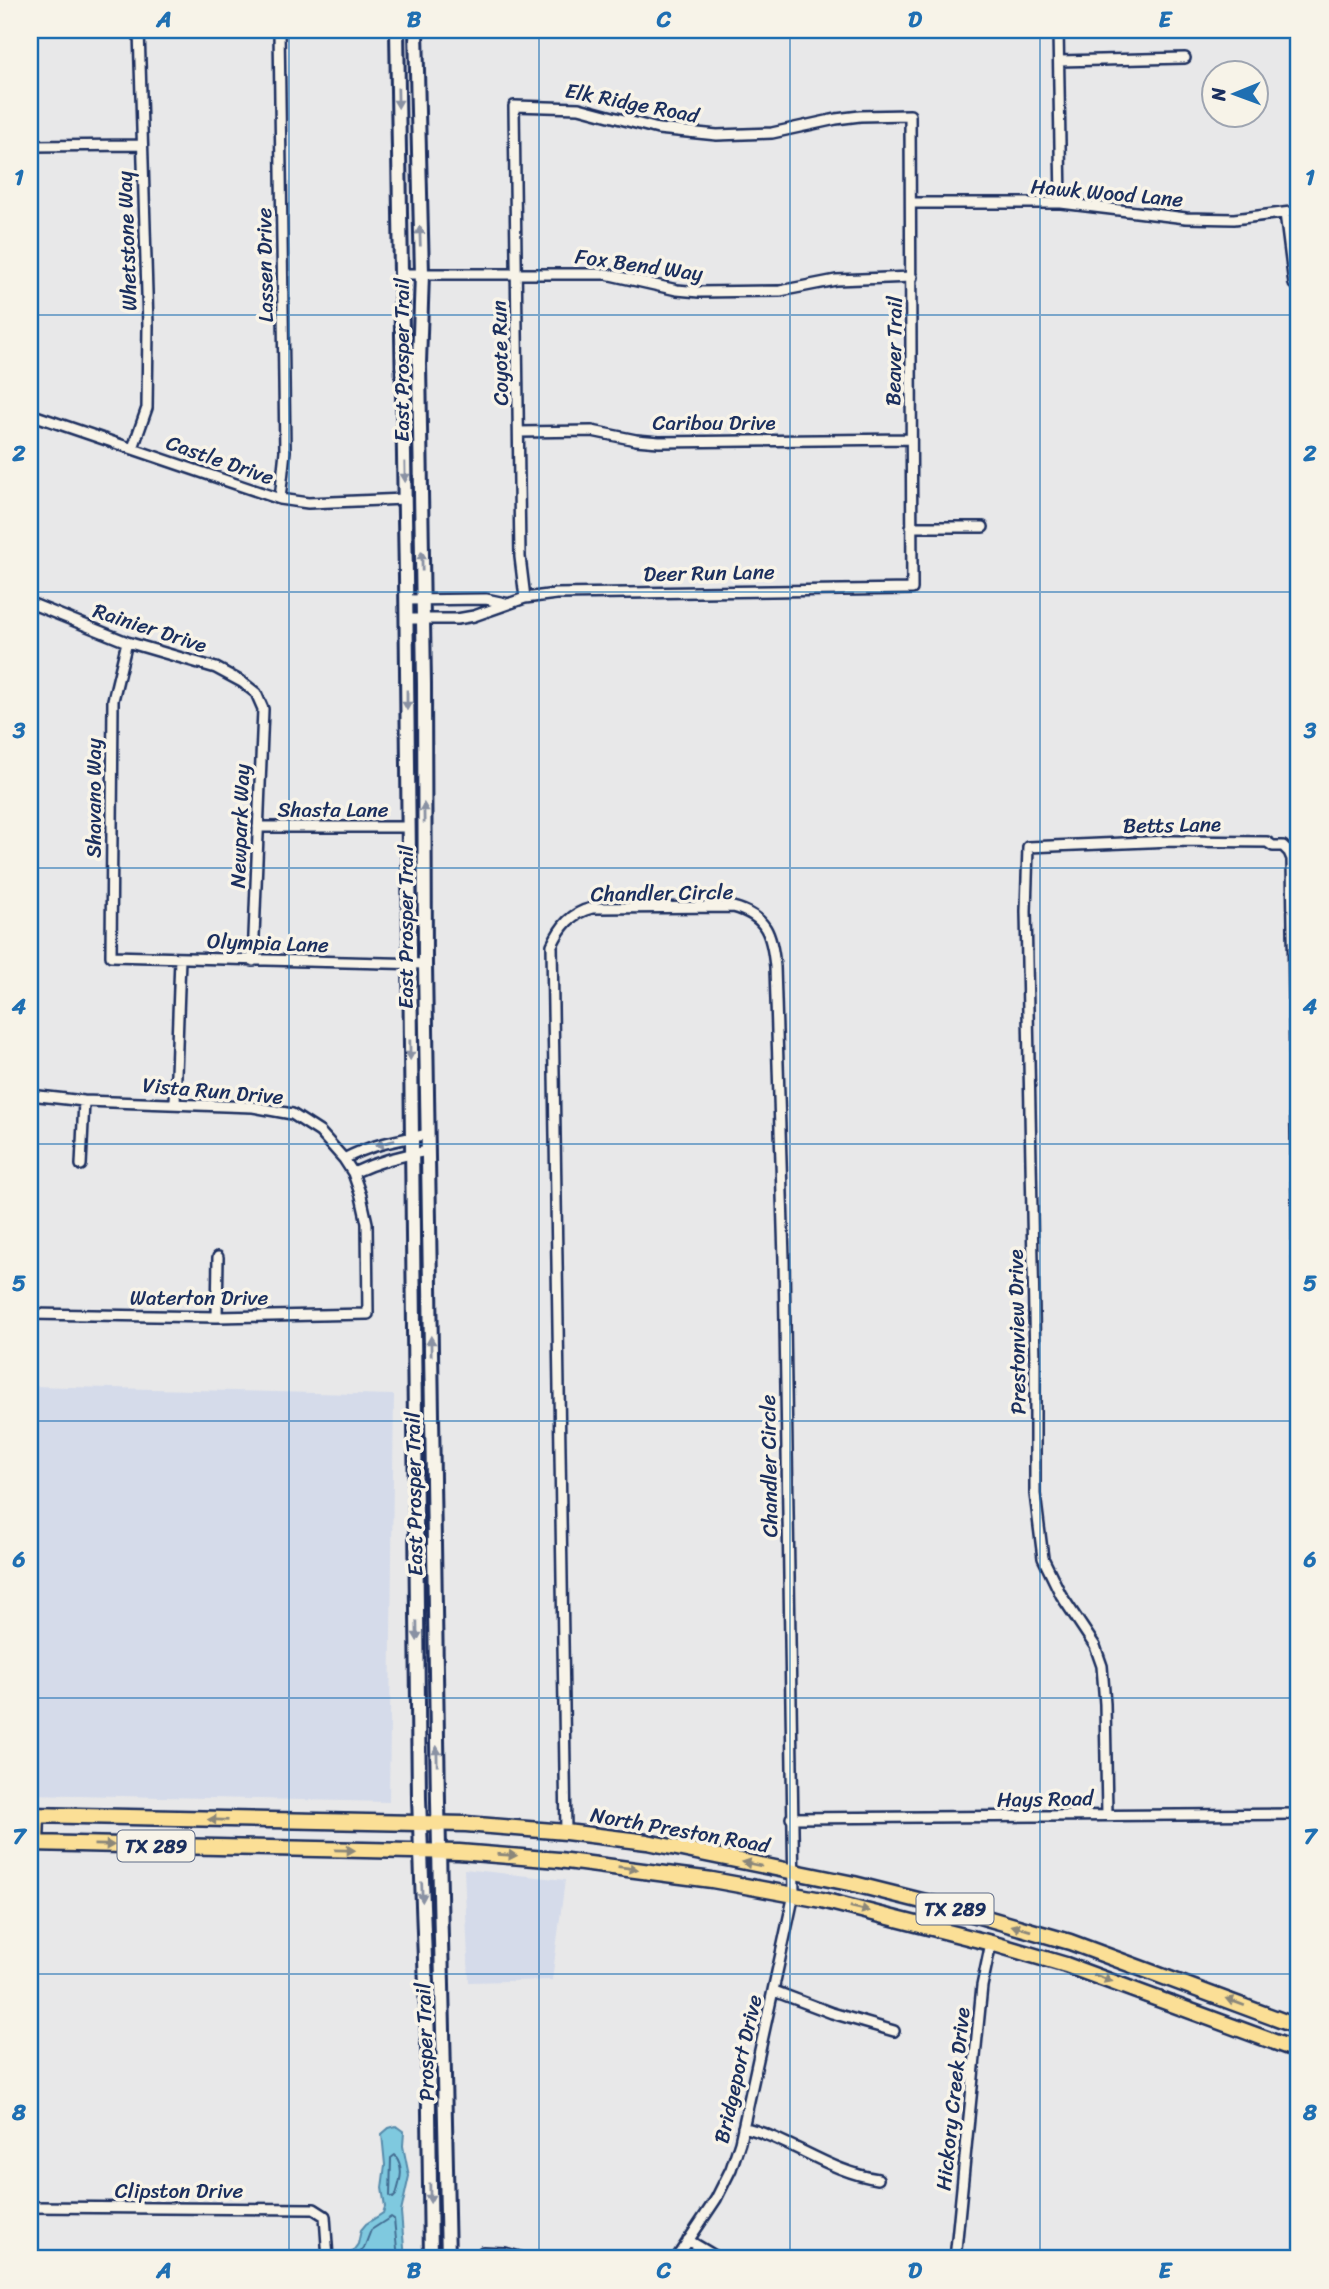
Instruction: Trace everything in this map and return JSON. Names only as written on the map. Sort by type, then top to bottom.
[{"type":"main road","name":"East Prosper Trail","points":[[397,30],[407,620],[419,1824]]},
{"type":"main road","name":"East Prosper Trail","points":[[416,30],[422,274],[419,363],[425,964],[438,1824]]},
{"type":"main road","points":[[416,1567],[435,1567]]},
{"type":"main road","points":[[33,1816],[33,1843]]},
{"type":"main road","name":"North Preston Road","points":[[33,1816],[466,1824],[647,1842],[903,1895],[1070,1942],[1299,2027]]},
{"type":"main road","name":"Prosper Trail","points":[[419,1824],[431,2259]]},
{"type":"main road","name":"Prosper Trail","points":[[438,1824],[448,2259]]},
{"type":"main road","name":"North Preston Road","points":[[33,1843],[439,1852],[513,1856],[682,1875],[794,1894],[991,1943],[1066,1965],[1299,2051]]},
{"type":"main road","points":[[430,2158],[447,2158]]},
{"type":"street","name":"Whetstone Way","points":[[132,448],[147,408],[148,326],[139,30]]},
{"type":"street","name":"Lassen Drive","points":[[279,30],[285,451],[280,499]]},
{"type":"street","points":[[1058,30],[1061,203]]},
{"type":"street","points":[[1059,61],[1185,58]]},
{"type":"street","name":"Elk Ridge Road","points":[[514,106],[579,108],[658,129],[718,135],[772,133],[836,118],[910,115]]},
{"type":"street","name":"Coyote Run","points":[[514,106],[520,557],[525,598]]},
{"type":"street","name":"Beaver Trail","points":[[910,115],[912,589]]},
{"type":"street","points":[[30,146],[141,145]]},
{"type":"street","name":"Hawk Wood Lane","points":[[911,203],[1061,203],[1186,218],[1234,219],[1299,211]]},
{"type":"street","points":[[1285,213],[1294,284]]},
{"type":"street","name":"Fox Bend Way","points":[[401,274],[606,274],[677,290],[699,292],[780,291],[836,280],[912,277]]},
{"type":"street","name":"Castle Drive","points":[[30,414],[280,499],[308,503],[405,499]]},
{"type":"street","name":"Caribou Drive","points":[[519,432],[592,431],[659,442],[910,439]]},
{"type":"street","points":[[911,527],[983,527]]},
{"type":"street","name":"Deer Run Lane","points":[[407,620],[474,616],[525,598],[592,592],[912,589]]},
{"type":"street","name":"Deer Run Lane","points":[[406,600],[486,599],[507,603]]},
{"type":"street","name":"Rainier Drive","points":[[30,603],[127,642],[216,668],[256,693]]},
{"type":"street","name":"Shavano Way","points":[[111,956],[113,700],[127,642]]},
{"type":"street","name":"Newpark Way","points":[[253,961],[262,709],[256,693]]},
{"type":"street","name":"Shasta Lane","points":[[258,827],[407,827]]},
{"type":"street","name":"Betts Lane","points":[[1043,846],[1181,841],[1267,842],[1273,846],[1283,846],[1295,859]]},
{"type":"street","name":"Prestonview Drive","points":[[1043,846],[1028,847],[1026,911],[1035,1494],[1042,1558],[1061,1595],[1096,1646],[1102,1666],[1107,1815]]},
{"type":"street","points":[[1295,859],[1299,1334]]},
{"type":"street","name":"Chandler Circle","points":[[566,1832],[552,945],[562,925],[574,914],[592,908],[733,907],[759,918],[773,945],[784,1259],[792,1872]]},
{"type":"street","name":"Olympia Lane","points":[[111,956],[425,964]]},
{"type":"street","points":[[175,1103],[180,958]]},
{"type":"street","name":"Vista Run Drive","points":[[30,1095],[84,1101],[253,1107],[292,1114],[320,1132],[344,1159],[353,1174],[367,1223],[368,1314]]},
{"type":"street","points":[[81,1165],[84,1101]]},
{"type":"street","points":[[344,1159],[365,1148],[428,1134]]},
{"type":"street","points":[[353,1174],[373,1164],[428,1151]]},
{"type":"street","points":[[217,1317],[218,1257]]},
{"type":"street","name":"Waterton Drive","points":[[30,1314],[217,1317],[368,1314]]},
{"type":"street","name":"Hays Road","points":[[791,1818],[1299,1814]]},
{"type":"street","name":"Bridgeport Drive","points":[[676,2259],[716,2199],[731,2169],[743,2127],[794,1894],[792,1872]]},
{"type":"street","name":"Hickory Creek Drive","points":[[955,2259],[982,1986],[991,1943]]},
{"type":"street","points":[[774,1991],[832,2013],[894,2031]]},
{"type":"street","points":[[743,2127],[782,2140],[855,2176],[878,2179]]},
{"type":"street","name":"Clipston Drive","points":[[30,2207],[314,2209],[325,2216],[328,2259]]},
{"type":"street","points":[[688,2240],[720,2259]]},
{"type":"street","points":[[484,2252],[505,2253],[526,2259]]},
{"type":"shaded area","points":[[30,1386],[394,1395],[389,1802],[30,1794]]},
{"type":"shaded area","points":[[464,1869],[565,1880],[552,1980],[469,1982]]},
{"type":"water","points":[[396,2126],[404,2132],[403,2146],[409,2176],[401,2212],[405,2259],[347,2259],[358,2244],[361,2230],[383,2213],[385,2165],[382,2134]]}]
